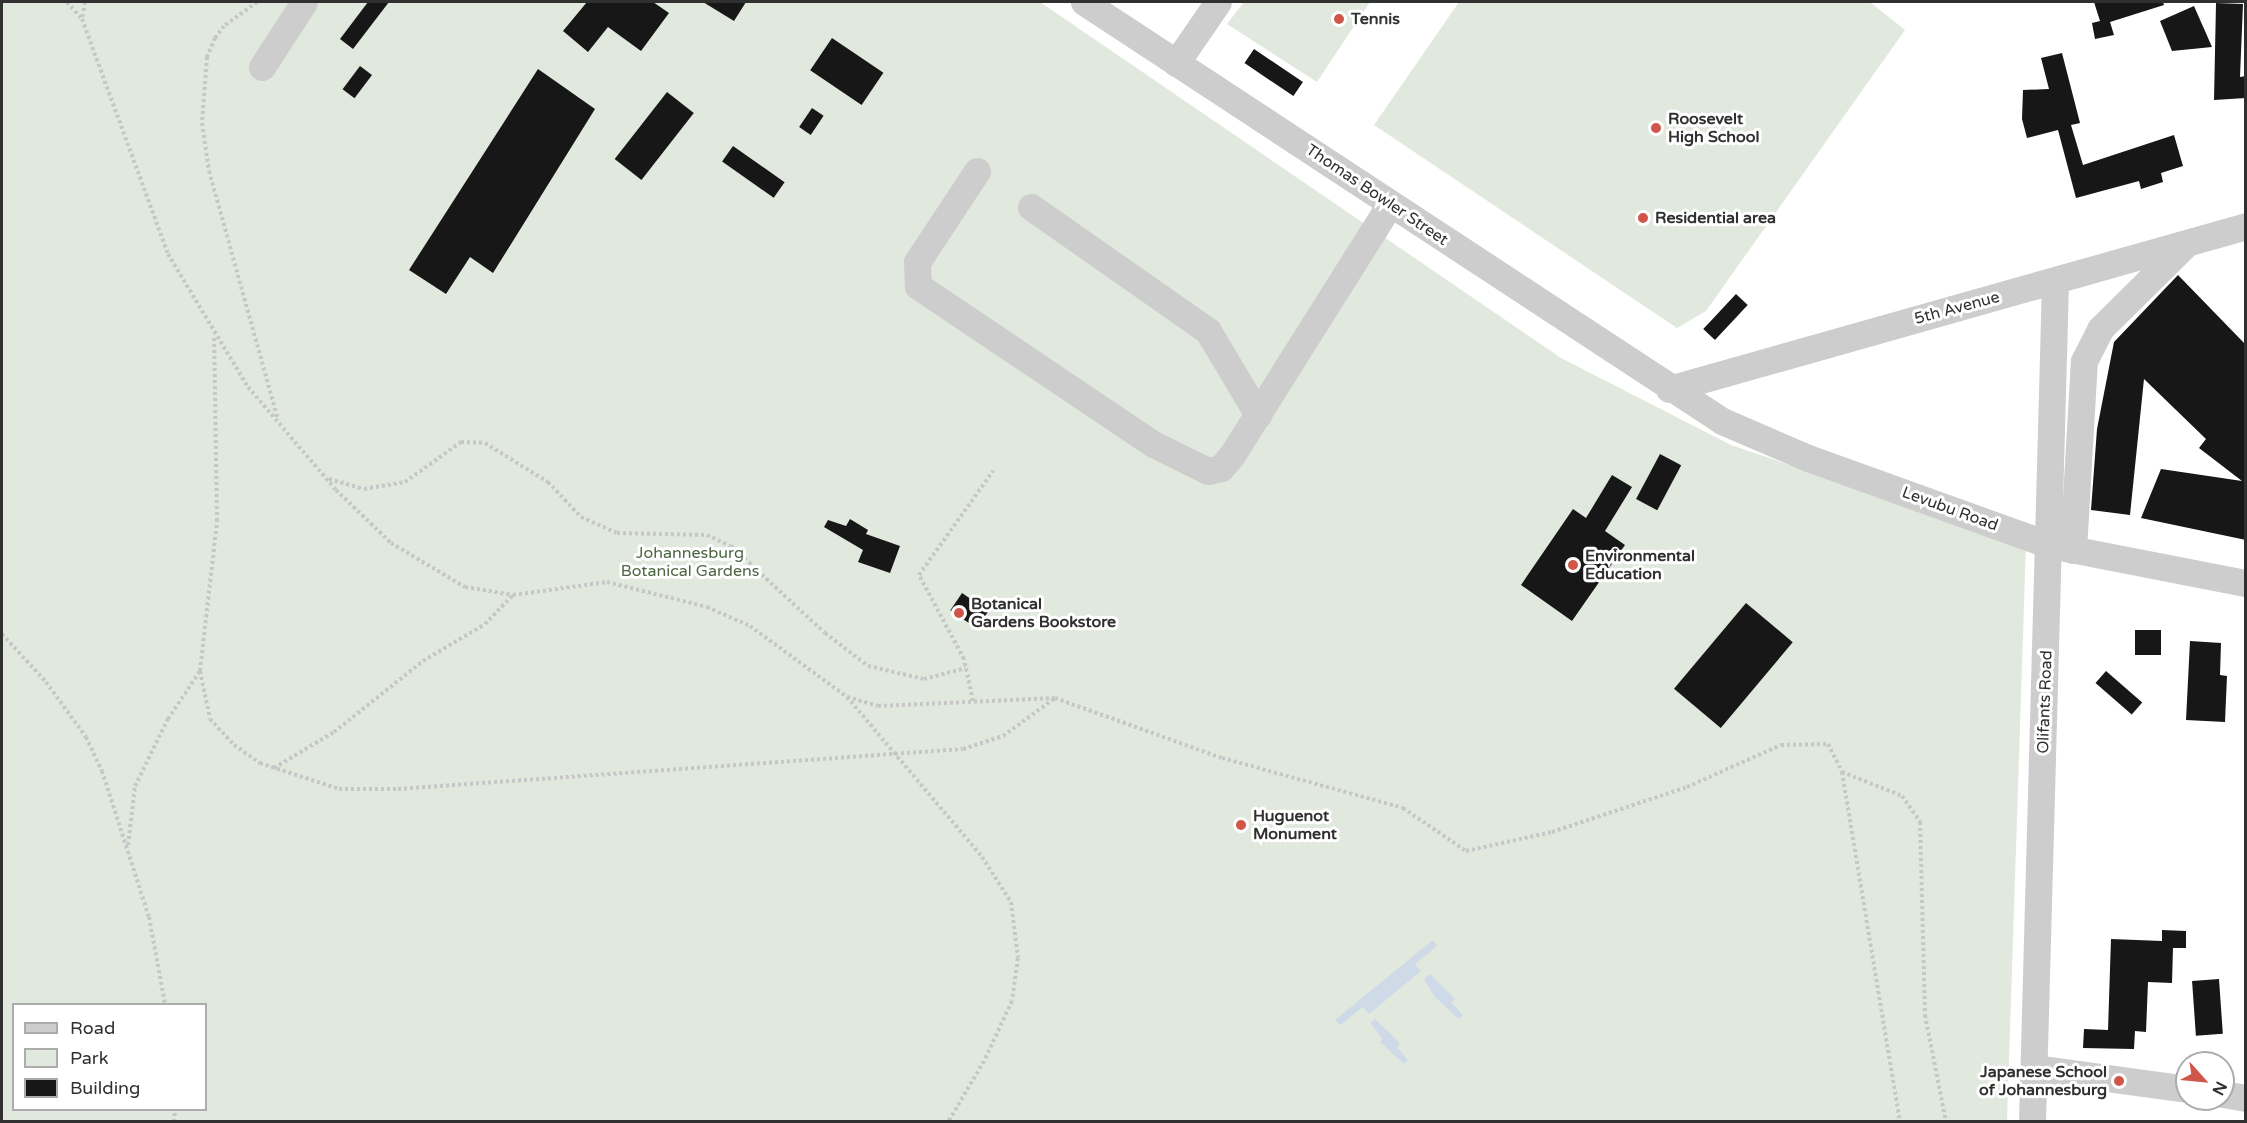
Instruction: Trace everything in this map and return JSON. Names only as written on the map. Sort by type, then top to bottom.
[{"type":"street","points":[[262,67],[304,2]]},
{"type":"street","name":"Thomas Bowler Street","points":[[1084,2],[1669,389]]},
{"type":"street","points":[[1176,63],[1218,2]]},
{"type":"street","points":[[977,171],[917,262],[915,278],[925,292],[1153,444],[1208,471],[1221,468],[1258,415],[1390,204]]},
{"type":"street","points":[[1031,207],[1208,331],[1258,415]]},
{"type":"street","name":"5th Avenue","points":[[1669,389],[2055,282],[2246,226]]},
{"type":"street","points":[[2062,547],[2084,361],[2100,329],[2186,243]]},
{"type":"street","name":"Olifants Road","points":[[2032,1122],[2062,547],[2055,282]]},
{"type":"street","name":"Levubu Road","points":[[1669,389],[1754,437],[2062,547],[2246,584]]},
{"type":"street","points":[[2034,1068],[2175,1087]]},
{"type":"path","points":[[67,2],[82,19],[168,254],[214,335],[279,423],[326,478],[391,543],[465,586],[513,595],[607,582],[707,607],[750,626],[847,697],[982,857],[1011,902],[1017,932],[1012,1001],[984,1061],[948,1122]]},
{"type":"path","points":[[82,19],[85,2]]},
{"type":"path","points":[[257,2],[224,26],[215,38],[207,57],[202,123],[209,171],[279,423]]},
{"type":"path","points":[[214,335],[217,521],[200,671],[210,719],[234,745],[274,768],[339,789],[398,789],[894,755],[963,748],[1003,736],[1055,698]]},
{"type":"path","points":[[326,478],[364,489],[405,482],[461,442],[485,443],[548,482],[581,517],[616,533],[707,535],[731,546],[825,633],[868,666],[924,679],[966,668]]},
{"type":"path","points":[[974,701],[966,668],[919,575],[993,471]]},
{"type":"path","points":[[274,768],[334,732],[423,661],[485,624],[513,595]]},
{"type":"path","points":[[2,634],[46,682],[86,736],[129,845],[165,1003]]},
{"type":"path","points":[[129,845],[135,786],[168,719],[200,671]]},
{"type":"path","points":[[847,697],[878,706],[1055,698],[1232,761],[1403,808],[1466,851],[1574,825],[1687,787],[1780,745],[1828,744],[1842,772],[1900,1122]]},
{"type":"path","points":[[1842,772],[1902,796],[1920,822],[1925,1015],[1946,1122]]},
{"type":"green space","name":"Johannesburg Botanical Gardens","points":[[2,2],[1040,2],[1561,358],[1731,445],[2026,545],[2007,1121],[2,1122]]},
{"type":"green space","points":[[1244,2],[1370,2],[1317,82],[1227,24]]},
{"type":"green space","name":"Residential area","points":[[1459,2],[1870,2],[1905,30],[1706,311],[1677,328],[1374,125]]},
{"type":"water","points":[[1433,940],[1437,946],[1415,964],[1421,971],[1369,1014],[1363,1007],[1340,1025],[1335,1020]]},
{"type":"water","points":[[1430,974],[1455,999],[1451,1002],[1463,1015],[1459,1019],[1435,997],[1424,979]]},
{"type":"water","points":[[1375,1019],[1400,1043],[1397,1047],[1408,1060],[1404,1064],[1380,1042],[1383,1039],[1370,1023]]},
{"type":"building","points":[[368,2],[389,2],[353,49],[340,39]]},
{"type":"building","points":[[587,2],[653,2],[669,13],[641,51],[608,27],[588,52],[563,31]]},
{"type":"building","points":[[703,2],[746,2],[734,21]]},
{"type":"building","points":[[2094,2],[2163,2],[2164,5],[2110,22],[2114,35],[2095,39],[2092,23],[2100,21]]},
{"type":"building","points":[[2216,3],[2243,4],[2240,77],[2246,76],[2246,98],[2214,100]]},
{"type":"building","points":[[2194,6],[2212,47],[2172,51],[2160,21]]},
{"type":"building","points":[[832,38],[883,73],[862,105],[810,70]]},
{"type":"building","points":[[1254,49],[1303,82],[1293,96],[1244,63]]},
{"type":"building","points":[[2062,53],[2080,123],[2071,125],[2083,165],[2174,135],[2183,166],[2161,173],[2163,182],[2141,189],[2139,181],[2076,198],[2058,130],[2027,138],[2022,119],[2023,90],[2049,89],[2041,58]]},
{"type":"building","points":[[360,66],[372,75],[355,98],[343,89]]},
{"type":"building","points":[[538,69],[595,109],[493,273],[470,257],[446,294],[409,270]]},
{"type":"building","points":[[667,92],[694,113],[641,180],[615,159]]},
{"type":"building","points":[[812,108],[824,116],[811,135],[799,127]]},
{"type":"building","points":[[733,146],[785,182],[774,198],[722,162]]},
{"type":"building","points":[[2178,275],[2246,345],[2246,540],[2141,518],[2161,469],[2242,481],[2199,448],[2206,439],[2144,379],[2130,515],[2091,510],[2097,429],[2114,342]]},
{"type":"building","points":[[1736,294],[1748,305],[1715,340],[1703,329]]},
{"type":"building","points":[[1660,454],[1681,465],[1657,510],[1636,499]]},
{"type":"building","name":"Environmental Education","points":[[1612,475],[1632,487],[1605,531],[1625,545],[1572,621],[1521,585],[1573,509],[1586,518]]},
{"type":"building","points":[[850,519],[868,530],[866,534],[900,546],[890,573],[858,562],[863,550],[824,527],[828,520],[846,526]]},
{"type":"building","points":[[962,593],[989,611],[977,628],[950,610]]},
{"type":"building","points":[[1746,603],[1793,642],[1721,728],[1674,689]]},
{"type":"building","points":[[2135,630],[2161,630],[2161,655],[2135,655]]},
{"type":"building","points":[[2190,641],[2221,643],[2220,675],[2227,676],[2225,722],[2186,720]]},
{"type":"building","points":[[2106,671],[2142,702],[2132,715],[2096,683]]},
{"type":"building","points":[[2162,930],[2186,931],[2186,948],[2173,948],[2172,983],[2148,982],[2146,1032],[2135,1031],[2134,1049],[2083,1048],[2084,1029],[2108,1030],[2111,939],[2162,941]]},
{"type":"building","points":[[2219,979],[2223,1034],[2196,1036],[2192,981]]},
{"type":"place","name":"Tennis","points":[[1339,19]]},
{"type":"place","name":"Roosevelt High School","points":[[1656,128]]},
{"type":"place","name":"Residential area","points":[[1643,218]]},
{"type":"place","name":"Environmental Education","points":[[1573,565]]},
{"type":"place","name":"Botanical Gardens Bookstore","points":[[959,613]]},
{"type":"place","name":"Huguenot Monument","points":[[1241,825]]},
{"type":"place","name":"Japanese School of Johannesburg","points":[[2119,1081]]}]
